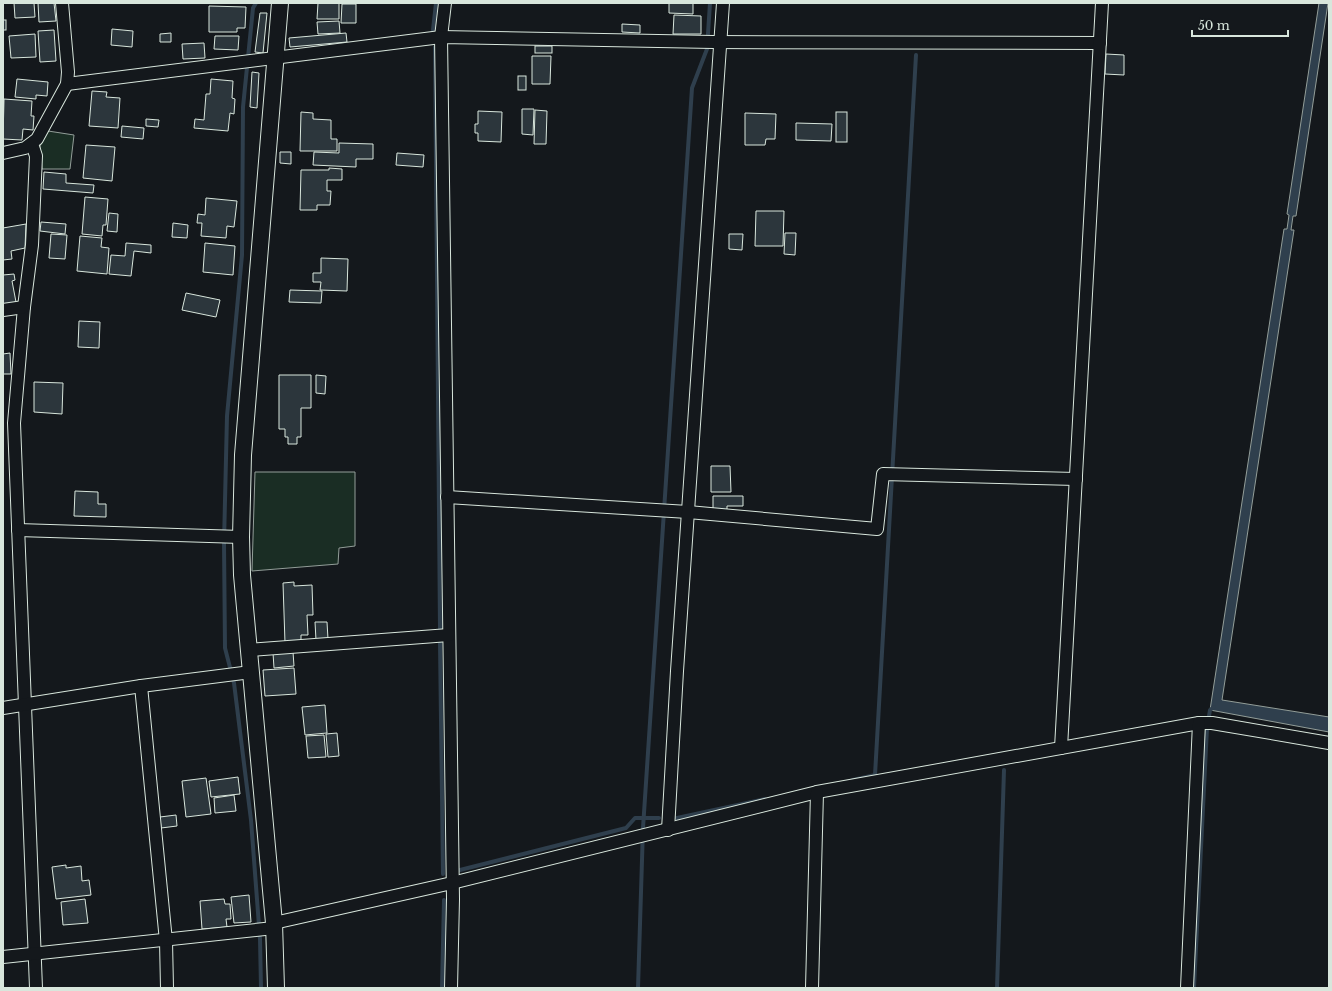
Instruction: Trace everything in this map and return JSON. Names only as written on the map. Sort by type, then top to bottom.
[{"type":"street","points":[[3,153],[25,148],[37,139],[67,84],[68,72],[62,3]]},
{"type":"street","points":[[276,988],[245,673],[249,650],[242,575],[230,536],[243,455],[280,3]]},
{"type":"street","points":[[445,3],[441,37],[452,883],[451,988]]},
{"type":"street","points":[[668,830],[716,42],[723,3]]},
{"type":"street","points":[[1061,748],[1102,3]]},
{"type":"street","points":[[67,84],[248,63],[441,37],[716,42],[1100,43]]},
{"type":"street","points":[[32,144],[36,156],[32,245],[24,307],[14,423],[36,988]]},
{"type":"street","points":[[3,310],[24,307]]},
{"type":"street","points":[[447,497],[688,512],[877,529],[883,474],[1076,479]]},
{"type":"street","points":[[18,530],[230,536]]},
{"type":"street","points":[[249,650],[449,635]]},
{"type":"street","points":[[3,708],[25,703],[141,686],[245,673]]},
{"type":"street","points":[[141,686],[166,941],[167,988]]},
{"type":"street","points":[[1187,988],[1205,723]]},
{"type":"street","points":[[3,957],[251,931],[654,834],[817,792],[1205,723],[1329,743]]},
{"type":"street","points":[[812,988],[817,792]]},
{"type":"green space","points":[[48,131],[74,135],[70,169],[42,169],[40,146]]},
{"type":"green space","points":[[255,472],[355,472],[355,546],[339,548],[338,564],[252,571]]},
{"type":"water","points":[[1319,3],[1328,3],[1296,216],[1293,216],[1291,230],[1294,230],[1222,700],[1329,717],[1329,732],[1210,710],[1284,229],[1287,229],[1289,215],[1287,214]]},
{"type":"building","points":[[14,3],[34,3],[35,17],[15,18]]},
{"type":"building","points":[[38,3],[54,3],[56,21],[39,22]]},
{"type":"building","points":[[318,3],[339,3],[339,19],[317,19]]},
{"type":"building","points":[[669,3],[693,3],[693,14],[669,13]]},
{"type":"building","points":[[342,4],[356,4],[356,23],[341,23]]},
{"type":"building","points":[[209,6],[246,7],[245,28],[237,28],[237,32],[209,32]]},
{"type":"building","points":[[260,13],[267,13],[263,53],[255,52]]},
{"type":"building","points":[[674,15],[701,16],[701,34],[673,34]]},
{"type":"building","points":[[3,20],[6,20],[6,30],[3,30]]},
{"type":"building","points":[[339,21],[340,33],[318,34],[317,22]]},
{"type":"building","points":[[622,24],[640,25],[640,33],[622,32]]},
{"type":"building","points":[[112,29],[133,31],[132,47],[111,45]]},
{"type":"building","points":[[54,30],[56,61],[40,62],[38,31]]},
{"type":"building","points":[[171,33],[171,42],[160,42],[160,34]]},
{"type":"building","points":[[346,33],[347,42],[290,47],[289,38]]},
{"type":"building","points":[[35,34],[36,57],[11,58],[9,36]]},
{"type":"building","points":[[215,36],[239,36],[238,50],[214,49]]},
{"type":"building","points":[[204,43],[205,58],[183,59],[182,44]]},
{"type":"building","points":[[535,46],[552,46],[552,53],[535,53]]},
{"type":"building","points":[[1106,54],[1124,55],[1124,75],[1105,74]]},
{"type":"building","points":[[532,56],[551,56],[550,84],[532,84]]},
{"type":"building","points":[[252,72],[259,73],[257,108],[250,107]]},
{"type":"building","points":[[518,76],[526,76],[526,90],[518,90]]},
{"type":"building","points":[[17,79],[48,82],[47,96],[36,95],[36,99],[15,97]]},
{"type":"building","points":[[211,79],[233,81],[232,98],[235,99],[234,114],[230,113],[228,131],[194,128],[195,119],[204,120],[206,94],[210,94]]},
{"type":"building","points":[[92,91],[107,92],[106,97],[120,98],[118,128],[89,126]]},
{"type":"building","points":[[4,99],[32,101],[31,116],[34,116],[33,130],[23,129],[22,140],[3,139]]},
{"type":"building","points":[[522,109],[534,109],[533,135],[522,134]]},
{"type":"building","points":[[535,110],[547,111],[546,144],[534,144]]},
{"type":"building","points":[[478,111],[502,112],[501,142],[478,141],[478,133],[475,133],[475,124],[478,124]]},
{"type":"building","points":[[301,112],[313,113],[313,119],[331,120],[331,139],[337,139],[337,151],[300,151]]},
{"type":"building","points":[[836,112],[847,112],[847,142],[836,142]]},
{"type":"building","points":[[745,113],[776,114],[775,139],[766,139],[765,145],[745,145]]},
{"type":"building","points":[[146,119],[159,120],[158,127],[146,126]]},
{"type":"building","points":[[796,123],[832,124],[831,141],[796,140]]},
{"type":"building","points":[[122,126],[144,128],[143,139],[121,137]]},
{"type":"building","points":[[339,143],[373,144],[373,159],[356,159],[356,167],[313,165],[314,152],[339,153]]},
{"type":"building","points":[[86,145],[115,147],[112,181],[83,178]]},
{"type":"building","points":[[280,152],[291,152],[291,164],[280,163]]},
{"type":"building","points":[[397,153],[424,155],[423,167],[396,165]]},
{"type":"building","points":[[329,168],[342,169],[342,180],[327,180],[327,191],[331,191],[330,205],[317,205],[317,210],[300,210],[301,170],[329,170]]},
{"type":"building","points":[[44,172],[66,174],[66,183],[94,185],[93,193],[43,189]]},
{"type":"building","points":[[85,197],[108,199],[106,225],[103,225],[102,236],[82,234]]},
{"type":"building","points":[[206,198],[237,201],[234,227],[227,226],[226,238],[201,236],[202,223],[197,223],[198,214],[205,215]]},
{"type":"building","points":[[756,211],[784,211],[783,246],[755,246]]},
{"type":"building","points":[[109,213],[118,214],[117,232],[107,231]]},
{"type":"building","points":[[41,222],[66,224],[65,234],[40,231]]},
{"type":"building","points":[[173,223],[188,225],[187,238],[172,237]]},
{"type":"building","points":[[26,224],[25,248],[11,251],[12,259],[3,260],[3,228]]},
{"type":"building","points":[[785,233],[796,233],[795,255],[784,254]]},
{"type":"building","points":[[51,234],[67,235],[65,259],[49,258]]},
{"type":"building","points":[[729,234],[743,234],[742,250],[729,249]]},
{"type":"building","points":[[80,236],[102,238],[101,247],[109,248],[107,274],[77,271]]},
{"type":"building","points":[[126,243],[151,245],[151,253],[134,251],[131,276],[109,274],[111,255],[125,256]]},
{"type":"building","points":[[205,243],[235,246],[233,275],[203,272]]},
{"type":"building","points":[[321,258],[348,259],[347,291],[320,290],[321,282],[313,282],[313,273],[321,273]]},
{"type":"building","points":[[14,274],[15,280],[12,281],[16,302],[3,305],[3,275]]},
{"type":"building","points":[[290,290],[322,291],[321,303],[289,302]]},
{"type":"building","points":[[186,293],[220,300],[216,317],[182,310]]},
{"type":"building","points":[[79,321],[100,322],[99,348],[78,347]]},
{"type":"building","points":[[10,353],[11,374],[3,374],[3,354]]},
{"type":"building","points":[[279,375],[311,375],[311,408],[301,408],[301,437],[297,437],[297,444],[288,444],[288,437],[285,437],[285,429],[279,429]]},
{"type":"building","points":[[316,375],[326,376],[325,394],[316,393]]},
{"type":"building","points":[[34,382],[63,383],[62,414],[34,412]]},
{"type":"building","points":[[711,466],[730,466],[731,492],[711,492]]},
{"type":"building","points":[[75,491],[98,492],[98,504],[106,504],[106,517],[74,516]]},
{"type":"building","points":[[713,496],[743,496],[743,506],[727,506],[727,510],[713,510]]},
{"type":"building","points":[[294,582],[294,586],[312,585],[313,615],[307,615],[308,635],[301,635],[301,643],[285,643],[283,583]]},
{"type":"building","points":[[315,622],[327,622],[328,639],[316,640]]},
{"type":"building","points":[[293,652],[294,666],[274,668],[273,653]]},
{"type":"building","points":[[294,668],[296,694],[265,696],[263,670]]},
{"type":"building","points":[[325,705],[327,733],[305,735],[302,707]]},
{"type":"building","points":[[337,733],[339,756],[328,757],[326,734]]},
{"type":"building","points":[[324,735],[326,757],[308,758],[306,736]]},
{"type":"building","points":[[238,777],[240,794],[211,797],[209,781]]},
{"type":"building","points":[[206,778],[211,814],[186,817],[182,781]]},
{"type":"building","points":[[234,795],[236,811],[215,813],[214,798]]},
{"type":"building","points":[[176,815],[177,826],[161,828],[160,817]]},
{"type":"building","points":[[66,865],[66,868],[81,866],[82,881],[89,880],[91,895],[56,899],[52,867]]},
{"type":"building","points":[[249,895],[251,922],[234,923],[231,897]]},
{"type":"building","points":[[85,899],[88,923],[63,925],[61,902]]},
{"type":"building","points":[[224,899],[225,904],[230,904],[231,919],[226,919],[227,927],[202,929],[200,901]]},
{"type":"waterway","points":[[256,3],[253,8],[243,107],[242,255],[227,416],[224,543],[225,648],[234,683],[251,820],[260,939],[261,988]]},
{"type":"waterway","points":[[433,30],[436,3]]},
{"type":"waterway","points":[[638,988],[643,828],[692,88],[707,49],[710,3]]},
{"type":"waterway","points":[[435,47],[440,629]]},
{"type":"waterway","points":[[853,780],[875,775],[916,55]]},
{"type":"waterway","points":[[440,643],[443,874]]},
{"type":"waterway","points":[[1194,988],[1207,728],[1210,710],[1214,707]]},
{"type":"waterway","points":[[997,988],[1004,770]]},
{"type":"waterway","points":[[677,818],[765,799]]},
{"type":"waterway","points":[[460,870],[626,828],[635,818],[659,818]]},
{"type":"waterway","points":[[442,988],[444,900]]}]
